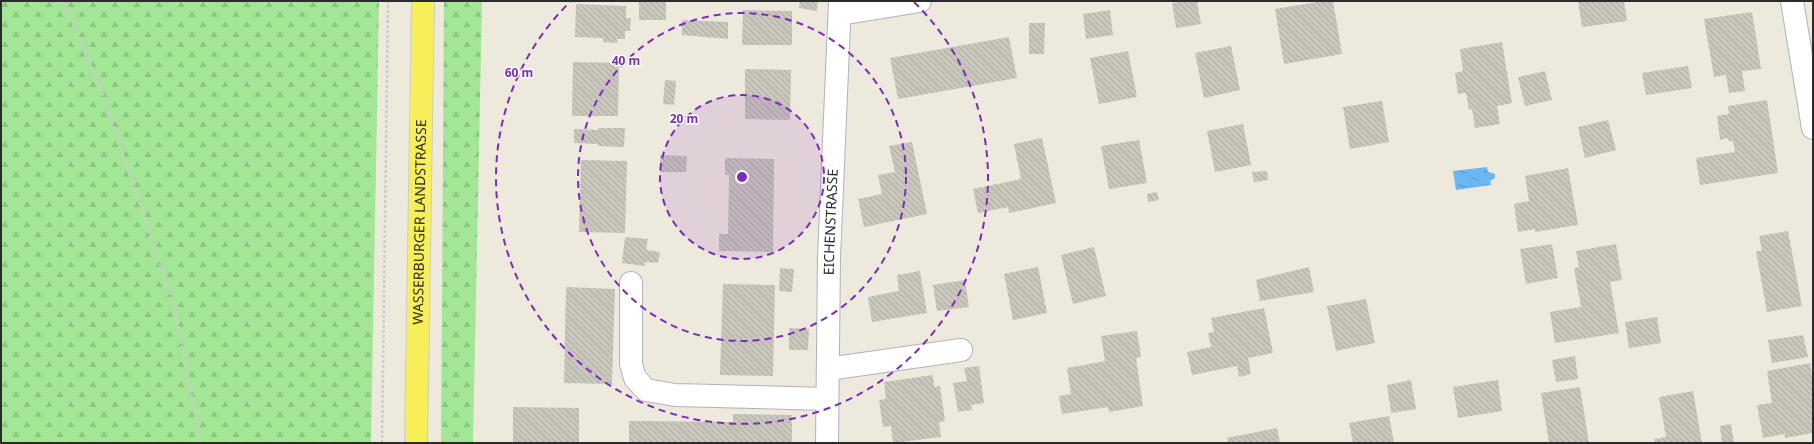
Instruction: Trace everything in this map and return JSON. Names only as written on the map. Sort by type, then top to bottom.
[{"type":"main road","name":"WASSERBURGER LANDSTRASSE","points":[[416,443],[423,1]]},
{"type":"street","points":[[840,8],[920,1]]},
{"type":"street","points":[[1792,1],[1813,128]]},
{"type":"street","name":"EICHENSTRASSE","points":[[827,443],[829,257],[840,8]]},
{"type":"street","points":[[631,283],[631,364],[635,378],[646,390],[675,395],[827,400]]},
{"type":"street","points":[[828,369],[961,350]]},
{"type":"path","points":[[62,1],[101,90],[174,306],[201,443]]},
{"type":"path","points":[[382,443],[388,1]]},
{"type":"green space","points":[[1,1],[379,1],[371,443],[1,443]]},
{"type":"green space","points":[[444,1],[482,1],[473,443],[441,443]]},
{"type":"water","points":[[1487,167],[1488,172],[1495,174],[1495,178],[1490,181],[1491,185],[1456,190],[1453,171]]},
{"type":"building","points":[[639,1],[666,1],[666,20],[639,20]]},
{"type":"building","points":[[800,1],[818,1],[817,11],[799,8]]},
{"type":"building","points":[[1197,1],[1201,24],[1176,28],[1172,3]]},
{"type":"building","points":[[1324,1],[1333,1],[1342,54],[1284,64],[1275,9]]},
{"type":"building","points":[[1578,1],[1624,1],[1627,21],[1582,27]]},
{"type":"building","points":[[576,4],[626,6],[626,18],[631,18],[630,31],[625,31],[625,39],[617,39],[617,43],[603,42],[603,38],[575,37]]},
{"type":"building","points":[[743,10],[792,11],[792,45],[742,45]]},
{"type":"building","points":[[1110,10],[1113,35],[1086,39],[1083,14]]},
{"type":"building","points":[[1752,12],[1761,69],[1742,71],[1745,91],[1729,93],[1726,75],[1714,77],[1704,19]]},
{"type":"building","points":[[682,20],[728,22],[728,39],[682,35]]},
{"type":"building","points":[[1029,23],[1045,23],[1044,54],[1029,54]]},
{"type":"building","points":[[1009,37],[1017,78],[898,99],[890,58]]},
{"type":"building","points":[[1502,42],[1512,103],[1497,106],[1500,124],[1475,128],[1472,109],[1469,110],[1466,93],[1458,94],[1455,73],[1463,71],[1460,49]]},
{"type":"building","points":[[1231,46],[1240,90],[1204,98],[1195,53]]},
{"type":"building","points":[[1128,51],[1137,97],[1099,104],[1090,58]]},
{"type":"building","points":[[573,62],[619,63],[618,116],[572,116]]},
{"type":"building","points":[[1688,66],[1692,88],[1646,95],[1642,73]]},
{"type":"building","points":[[745,69],[791,70],[790,120],[745,119]]},
{"type":"building","points":[[1545,71],[1552,100],[1525,106],[1518,77]]},
{"type":"building","points":[[665,80],[676,81],[674,105],[663,104]]},
{"type":"building","points":[[1767,100],[1778,173],[1700,185],[1696,158],[1735,152],[1733,141],[1729,141],[1728,138],[1720,140],[1717,116],[1729,114],[1728,106]]},
{"type":"building","points":[[1382,101],[1389,142],[1350,149],[1343,107]]},
{"type":"building","points":[[1608,120],[1616,150],[1585,158],[1578,127]]},
{"type":"building","points":[[1243,124],[1251,165],[1215,172],[1207,131]]},
{"type":"building","points":[[598,128],[625,128],[624,147],[574,143],[574,129],[598,130]]},
{"type":"building","points":[[1042,138],[1056,203],[1009,213],[1008,207],[978,213],[973,189],[1021,179],[1014,144]]},
{"type":"building","points":[[1139,140],[1147,183],[1109,189],[1101,146]]},
{"type":"building","points":[[912,142],[927,214],[864,227],[858,199],[882,194],[878,175],[895,172],[889,146]]},
{"type":"building","points":[[660,155],[687,156],[686,172],[660,172]]},
{"type":"building","points":[[725,158],[774,159],[773,252],[719,251],[719,234],[728,234],[729,175],[725,175]]},
{"type":"building","points":[[581,160],[627,161],[625,233],[579,232]]},
{"type":"building","points":[[1568,168],[1578,225],[1535,232],[1535,229],[1518,232],[1514,204],[1529,201],[1525,176]]},
{"type":"building","points":[[1267,171],[1268,180],[1254,182],[1252,172]]},
{"type":"building","points":[[1157,192],[1159,200],[1148,202],[1147,194]]},
{"type":"building","points":[[1788,231],[1802,306],[1767,312],[1756,251],[1762,251],[1759,236]]},
{"type":"building","points":[[625,237],[648,239],[646,250],[660,252],[658,263],[645,262],[645,266],[622,263]]},
{"type":"building","points":[[1552,244],[1558,278],[1526,284],[1520,249]]},
{"type":"building","points":[[1616,244],[1622,280],[1610,282],[1619,333],[1555,343],[1550,312],[1581,307],[1574,268],[1579,267],[1576,251]]},
{"type":"building","points":[[1094,247],[1106,296],[1073,304],[1061,255]]},
{"type":"building","points":[[1038,267],[1047,313],[1013,320],[1004,274]]},
{"type":"building","points":[[1309,267],[1314,292],[1260,301],[1256,280]]},
{"type":"building","points":[[780,268],[794,269],[792,292],[779,291]]},
{"type":"building","points":[[920,271],[927,313],[872,322],[868,297],[899,291],[897,275]]},
{"type":"building","points":[[965,280],[969,307],[937,311],[933,285]]},
{"type":"building","points":[[723,284],[775,285],[773,376],[720,375]]},
{"type":"building","points":[[566,287],[615,289],[612,384],[564,383]]},
{"type":"building","points":[[1366,299],[1375,343],[1336,351],[1327,306]]},
{"type":"building","points":[[1264,308],[1273,353],[1248,358],[1251,374],[1239,377],[1237,366],[1192,375],[1187,352],[1211,347],[1208,333],[1214,332],[1211,318]]},
{"type":"building","points":[[1657,317],[1661,343],[1629,348],[1625,322]]},
{"type":"building","points":[[789,328],[809,329],[808,350],[789,350]]},
{"type":"building","points":[[1137,331],[1141,357],[1136,358],[1143,406],[1109,412],[1108,407],[1062,414],[1059,396],[1071,394],[1067,368],[1105,361],[1101,336]]},
{"type":"building","points":[[1803,335],[1808,357],[1772,363],[1768,340]]},
{"type":"building","points":[[1575,356],[1578,379],[1556,382],[1552,360]]},
{"type":"building","points":[[1810,363],[1813,383],[1813,433],[1785,438],[1785,434],[1763,438],[1757,405],[1772,403],[1767,371]]},
{"type":"building","points":[[979,366],[984,403],[971,405],[972,410],[958,412],[953,383],[967,381],[964,368]]},
{"type":"building","points":[[933,375],[934,387],[940,386],[945,421],[939,422],[941,437],[893,443],[891,426],[883,427],[879,400],[886,399],[884,382]]},
{"type":"building","points":[[1411,380],[1416,409],[1391,413],[1387,385]]},
{"type":"building","points":[[1498,380],[1502,411],[1458,418],[1453,387]]},
{"type":"building","points":[[1580,387],[1589,443],[1549,443],[1541,393]]},
{"type":"building","points":[[1693,391],[1702,443],[1655,443],[1654,439],[1666,437],[1659,397]]},
{"type":"building","points":[[513,407],[579,408],[579,443],[513,443]]},
{"type":"building","points":[[733,414],[792,415],[792,443],[629,443],[629,421],[733,422]]},
{"type":"building","points":[[1389,416],[1394,443],[1353,443],[1349,423]]},
{"type":"building","points":[[1731,424],[1734,443],[1722,443],[1720,426]]},
{"type":"building","points":[[1277,428],[1280,443],[1228,443],[1227,438]]}]
